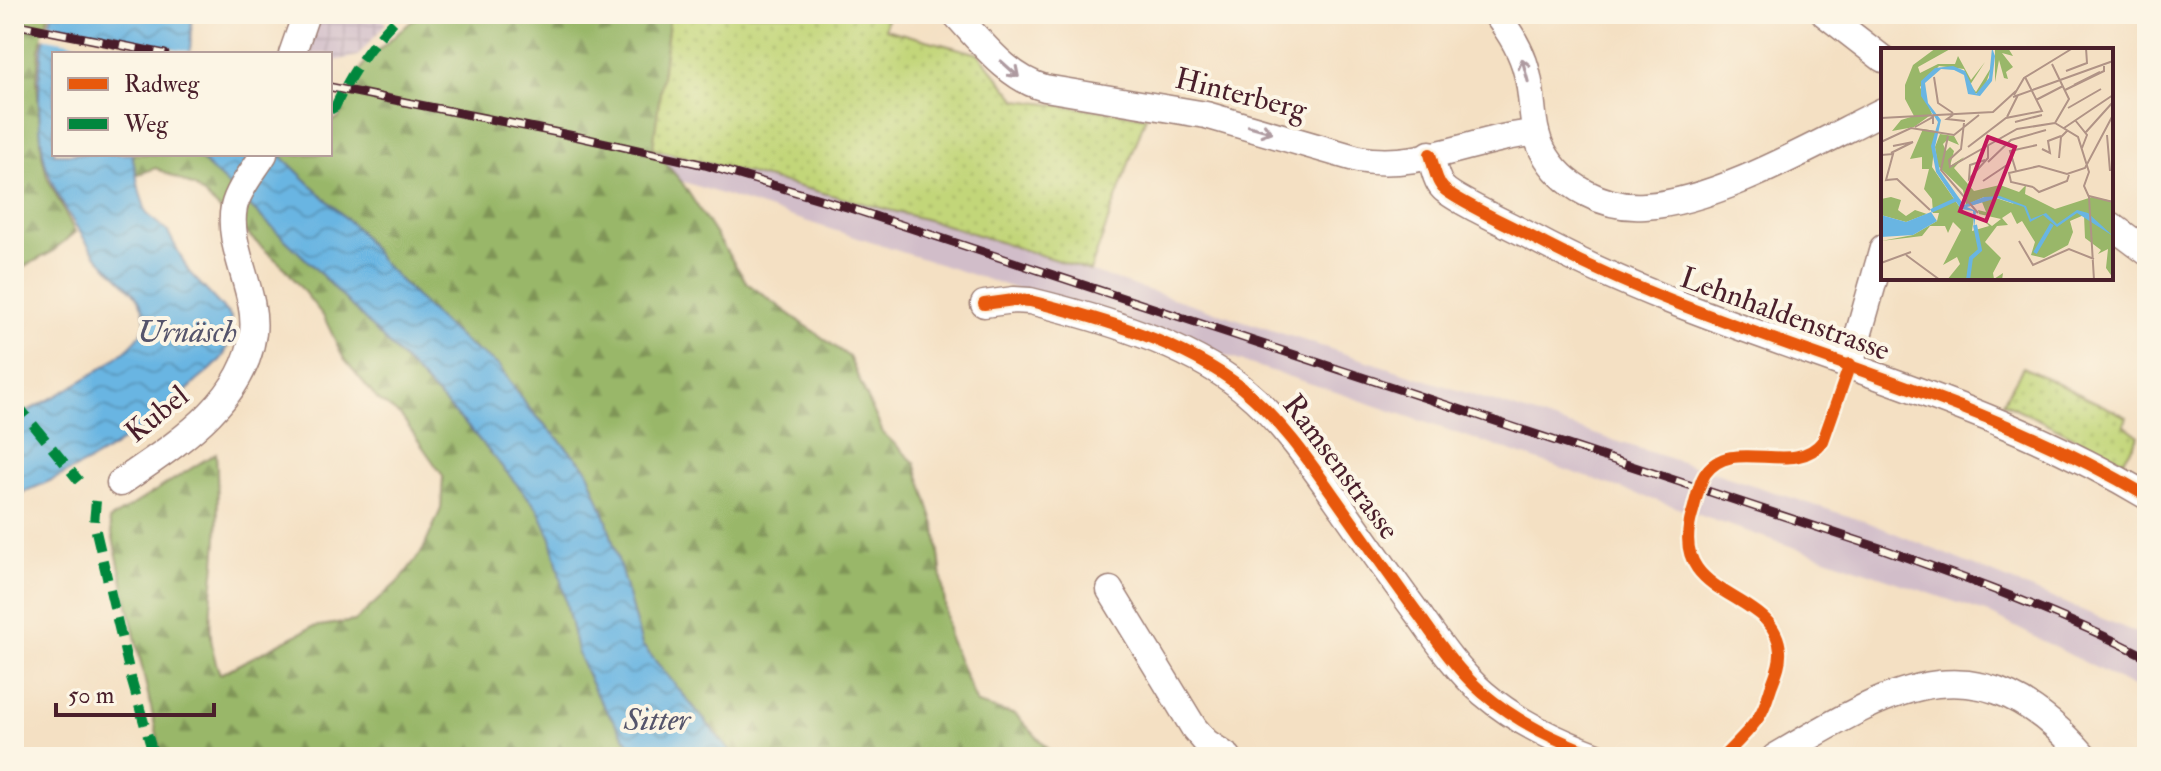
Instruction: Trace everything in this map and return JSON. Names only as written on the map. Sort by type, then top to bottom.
[{"type":"street","points":[[293,52],[306,14]]},
{"type":"street","name":"Hinterberg","points":[[955,14],[1010,70],[1036,86],[1206,115],[1376,162],[1402,161],[1501,137],[1536,133]]},
{"type":"street","points":[[1496,14],[1512,35],[1527,74],[1536,133],[1545,155],[1568,181],[1595,198],[1613,203],[1642,207],[1679,201],[1732,183],[1881,112]]},
{"type":"street","points":[[1825,14],[1881,57]]},
{"type":"street","name":"Lehnhaldenstrasse","points":[[1430,154],[1444,190],[1558,252],[1647,292],[1978,412],[2052,444],[2147,496]]},
{"type":"street","name":"Kubel","points":[[120,483],[194,431],[220,403],[242,368],[253,332],[251,305],[233,223],[234,204],[263,156]]},
{"type":"street","points":[[2113,226],[2147,252]]},
{"type":"street","points":[[1850,364],[1881,255]]},
{"type":"street","name":"Ramsenstrasse","points":[[984,304],[1030,301],[1107,324],[1189,353],[1240,387],[1272,416],[1301,450],[1463,673],[1502,708],[1526,724],[1600,757]]},
{"type":"street","points":[[1110,590],[1194,728],[1206,742],[1228,757]]},
{"type":"street","points":[[1775,757],[1890,694],[1927,685],[1957,684],[1992,690],[2028,705],[2050,721],[2085,757]]},
{"type":"shaded area","points":[[324,14],[377,14],[386,23],[358,56],[332,62],[332,52],[301,52],[305,37]]},
{"type":"shaded area","points":[[653,149],[943,224],[1870,523],[2147,637],[2147,694],[1988,613],[1321,387],[681,181]]},
{"type":"green space","points":[[14,14],[49,14],[39,50],[37,81],[42,154],[47,177],[75,232],[52,252],[14,272]]},
{"type":"green space","points":[[420,14],[670,14],[653,149],[681,181],[747,283],[849,357],[883,433],[915,463],[936,528],[949,638],[977,704],[1016,715],[1056,757],[735,757],[642,645],[607,521],[587,469],[527,406],[498,365],[468,345],[429,310],[381,261],[359,231],[281,156],[332,156],[332,121],[339,118],[353,82],[366,61]]},
{"type":"green space","points":[[670,14],[888,14],[885,29],[979,54],[1017,100],[1146,116],[1090,271],[943,224],[653,149]]},
{"type":"green space","points":[[132,156],[197,156],[313,266],[471,430],[538,509],[551,538],[578,654],[597,696],[641,757],[162,757],[109,520],[216,453],[218,527],[210,629],[220,674],[312,627],[355,621],[400,580],[423,550],[441,509],[443,476],[401,416],[377,399],[344,359],[324,317],[285,268],[195,187],[156,168],[136,175]]},
{"type":"green space","points":[[2023,367],[2127,417],[2124,425],[2139,436],[2123,461],[2003,402]]},
{"type":"water","name":"Urnäsch","points":[[52,14],[192,14],[190,52],[52,52],[52,156],[132,156],[147,214],[168,232],[189,272],[231,317],[225,353],[175,402],[88,462],[14,496],[14,417],[110,363],[140,335],[145,323],[140,302],[87,243],[50,177],[41,134],[39,84],[42,50]]},
{"type":"water","name":"Sitter","points":[[197,156],[281,156],[359,231],[381,261],[429,310],[468,345],[498,365],[527,406],[587,469],[607,521],[642,645],[735,757],[642,757],[628,742],[597,696],[578,654],[551,538],[538,509],[471,430],[313,266]]},
{"type":"pier","points":[[46,23],[193,52],[120,52],[42,37]]},
{"type":"railway","points":[[14,24],[155,52]]},
{"type":"railway","points":[[332,87],[705,165],[850,208],[1880,548],[2015,598],[2147,657]]},
{"type":"marked path","points":[[332,109],[364,58],[401,14]]},
{"type":"marked path","points":[[14,401],[79,481]]},
{"type":"marked path","points":[[96,501],[94,523],[131,678],[154,757]]},
{"type":"cycle path","points":[[1430,154],[1438,181],[1449,193],[1603,272],[1681,305],[1996,421],[2073,456],[2147,496]]},
{"type":"cycle path","points":[[984,304],[1030,301],[1113,324],[1169,345],[1220,372],[1242,388],[1293,440],[1443,648],[1474,685],[1524,722],[1600,757]]},
{"type":"cycle path","points":[[1723,757],[1762,712],[1780,661],[1780,651],[1774,631],[1761,615],[1707,579],[1694,564],[1688,543],[1699,488],[1705,474],[1717,463],[1731,457],[1780,458],[1811,452],[1823,441],[1850,364]]}]
